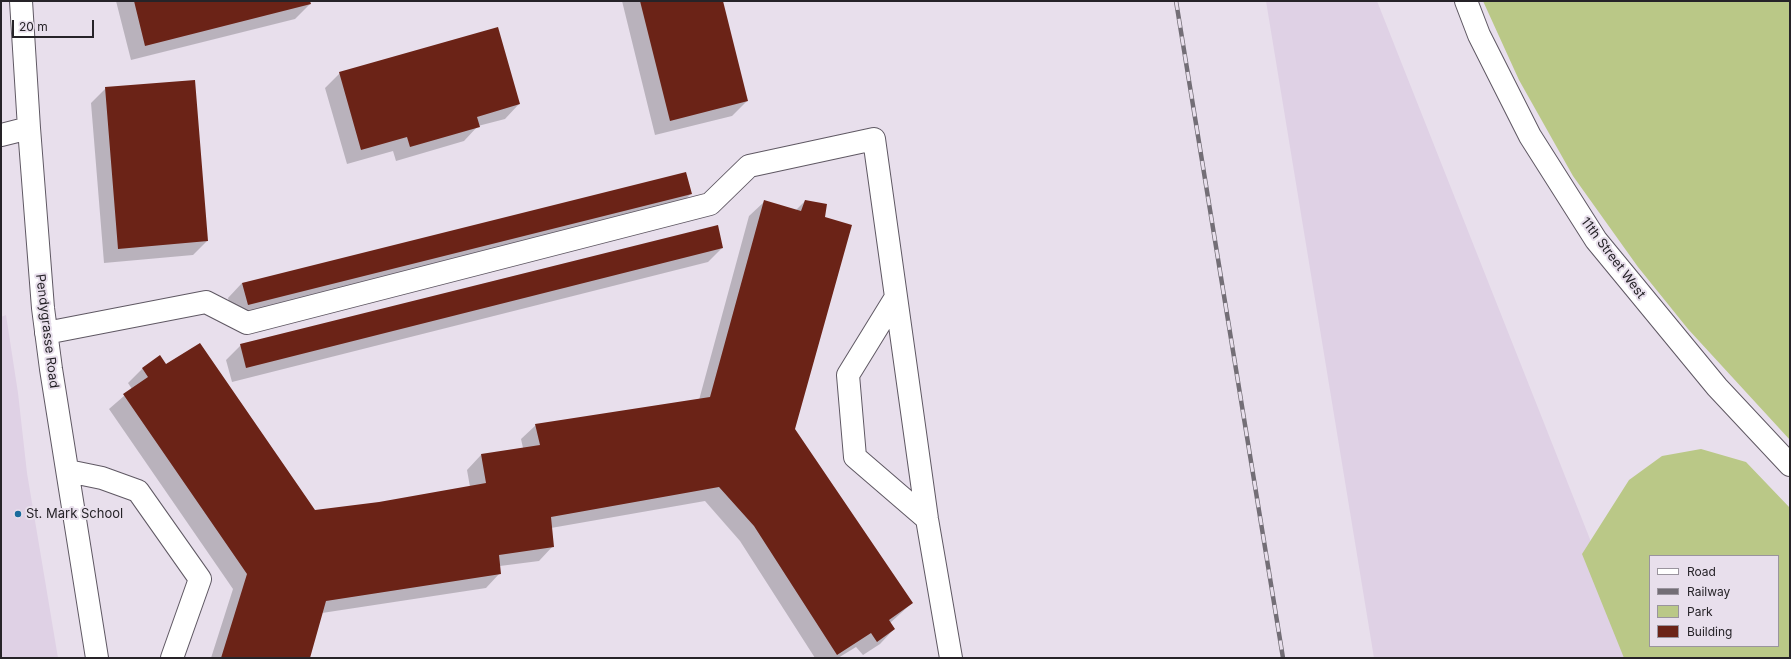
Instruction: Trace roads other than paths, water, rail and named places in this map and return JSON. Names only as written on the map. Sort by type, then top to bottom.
[{"type":"street","name":"Pendygrasse Road","points":[[21,1],[29,128],[46,333],[97,658]]},
{"type":"street","name":"11th Street West","points":[[1466,1],[1480,35],[1530,136],[1596,240],[1717,387],[1790,465]]},
{"type":"street","points":[[1,134],[29,128]]},
{"type":"street","points":[[46,333],[206,302],[247,323],[710,204],[749,166],[874,138],[927,519],[951,658]]},
{"type":"street","points":[[896,297],[848,375],[855,457],[927,519]]},
{"type":"street","points":[[68,471],[102,478],[138,491],[200,579],[172,658]]},
{"type":"railway","points":[[1176,1],[1283,658]]},
{"type":"place","name":"St. Mark School","points":[[18,514]]}]
